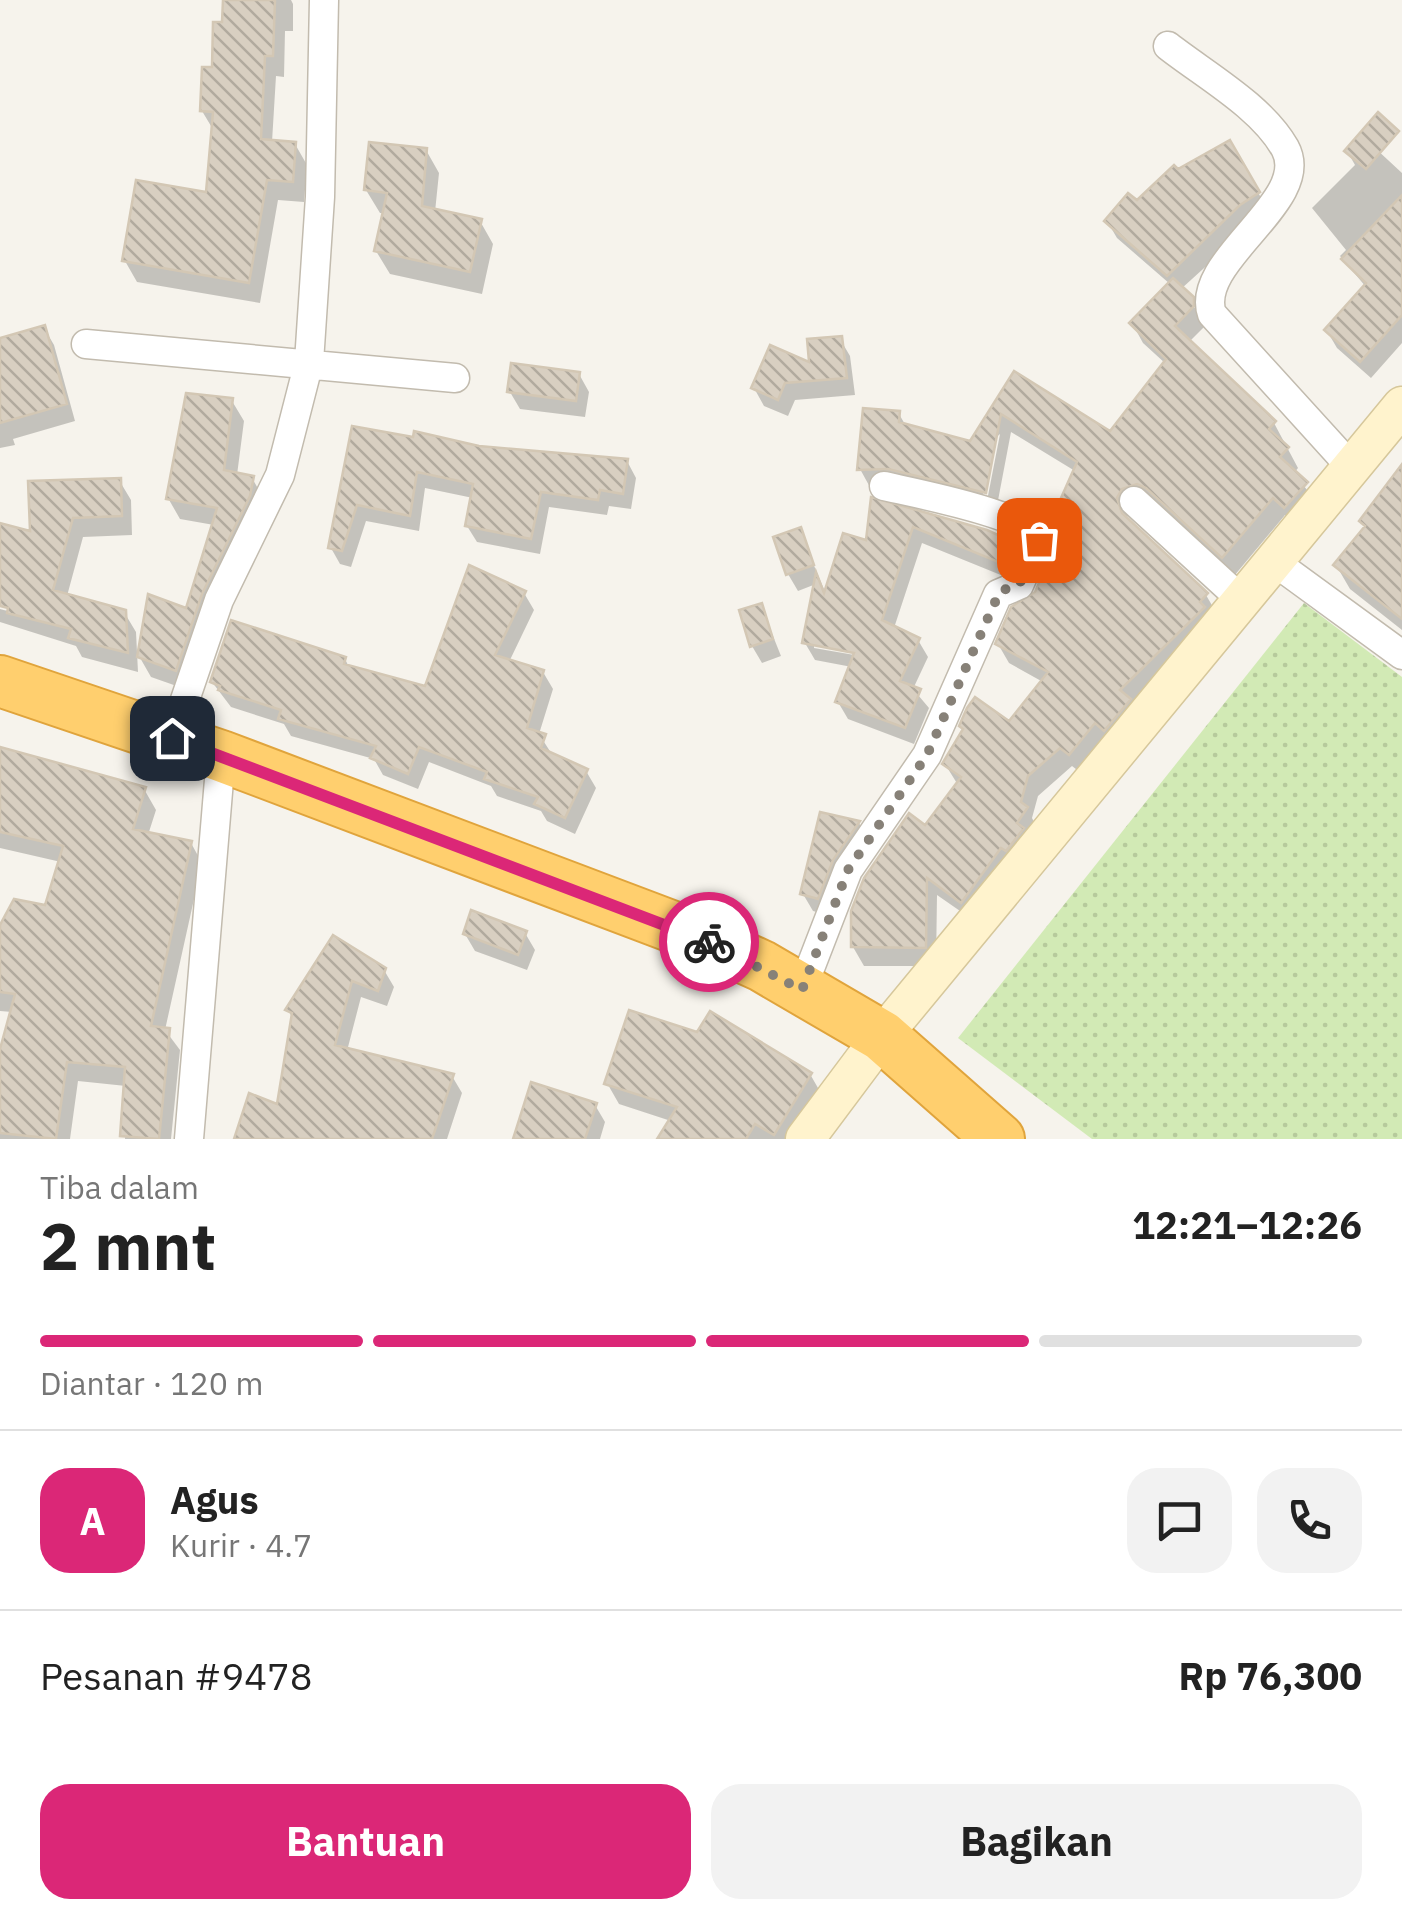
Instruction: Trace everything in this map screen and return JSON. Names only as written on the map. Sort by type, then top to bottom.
[{"type":"highway","points":[[0,681],[172,738],[689,933],[882,1036],[999,1139]]},
{"type":"street","points":[[172,738],[219,600],[280,475],[308,362],[320,196],[324,0]]},
{"type":"street","points":[[1168,46],[1244,105],[1278,138],[1290,160],[1286,183],[1211,288],[1212,314],[1352,468]]},
{"type":"street","points":[[86,344],[455,378]]},
{"type":"street","points":[[804,1139],[882,1036],[1402,406]]},
{"type":"street","points":[[802,990],[848,870],[927,755],[1000,591],[1019,585],[1039,540],[1027,528],[980,511],[884,486]]},
{"type":"street","points":[[1134,501],[1244,602]]},
{"type":"street","points":[[1276,563],[1402,655]]},
{"type":"street","points":[[189,1139],[221,756]]},
{"type":"green space","points":[[1304,603],[1402,677],[1402,1139],[1092,1139],[958,1038]]},
{"type":"building","points":[[223,0],[275,0],[273,56],[265,56],[261,139],[296,142],[293,182],[267,180],[249,283],[122,261],[136,180],[206,192],[213,112],[200,111],[202,67],[212,67],[213,22],[222,22]]},
{"type":"building","points":[[1378,112],[1399,131],[1366,169],[1344,151]]},
{"type":"building","points":[[1230,140],[1260,192],[1240,205],[1167,276],[1104,221],[1128,193],[1137,200],[1174,165],[1178,169]]},
{"type":"building","points":[[369,142],[427,148],[422,206],[482,219],[470,272],[374,251],[387,193],[364,190]]},
{"type":"building","points":[[1402,195],[1402,315],[1360,362],[1324,330],[1366,283],[1341,259]]},
{"type":"building","points":[[1173,278],[1194,297],[1194,306],[1175,326],[1276,421],[1269,429],[1289,447],[1280,457],[1308,482],[1284,508],[1273,498],[1222,558],[1146,488],[1137,484],[1122,489],[1117,498],[1122,513],[1208,593],[1200,602],[1205,607],[1120,690],[1131,699],[1104,731],[1095,723],[1069,755],[1060,748],[1028,776],[1021,802],[1028,807],[1017,823],[1024,828],[1006,851],[1001,848],[961,903],[927,878],[926,948],[851,947],[851,911],[864,878],[909,813],[925,825],[961,777],[942,764],[963,729],[959,726],[967,708],[975,697],[1009,721],[1048,672],[995,644],[1011,607],[1035,592],[1055,546],[1056,536],[1049,525],[1077,462],[1001,414],[986,493],[888,469],[857,470],[863,408],[900,411],[899,422],[970,441],[1014,371],[1110,431],[1166,359],[1129,323]]},
{"type":"building","points":[[45,325],[67,404],[0,423],[0,338]]},
{"type":"building","points":[[842,336],[847,378],[785,383],[778,400],[751,388],[770,345],[809,362],[807,339]]},
{"type":"building","points":[[511,363],[580,372],[576,401],[507,392]]},
{"type":"building","points":[[186,393],[233,398],[224,470],[254,476],[250,496],[202,594],[176,671],[137,657],[148,594],[186,608],[217,508],[166,499]]},
{"type":"building","points":[[352,426],[413,437],[414,431],[479,446],[628,459],[623,494],[600,490],[598,500],[541,492],[531,539],[465,526],[473,484],[417,472],[410,516],[357,505],[342,551],[328,548]]},
{"type":"building","points":[[1402,464],[1402,619],[1333,565],[1365,526],[1359,521]]},
{"type":"building","points":[[121,478],[122,516],[73,518],[53,590],[126,610],[128,653],[68,638],[71,629],[7,613],[8,608],[0,606],[0,523],[30,531],[28,481]]},
{"type":"building","points":[[871,497],[987,530],[1018,544],[1008,566],[913,527],[882,620],[920,638],[900,681],[921,689],[905,728],[835,702],[854,653],[802,643],[816,572],[824,593],[843,533],[866,540]]},
{"type":"building","points":[[801,527],[814,565],[786,575],[773,537]]},
{"type":"building","points":[[469,565],[526,591],[495,655],[544,670],[527,728],[546,734],[541,748],[588,769],[565,818],[534,804],[538,797],[484,779],[487,772],[419,747],[408,774],[370,758],[376,746],[278,719],[281,710],[218,690],[220,686],[210,682],[231,620],[346,657],[344,664],[425,686]]},
{"type":"building","points":[[762,603],[773,639],[750,647],[739,610]]},
{"type":"building","points":[[0,747],[146,787],[133,829],[192,841],[151,1026],[170,1028],[159,1139],[120,1136],[125,1067],[67,1062],[56,1139],[0,1133],[0,1049],[15,994],[0,992],[0,925],[14,899],[45,905],[63,846],[0,832]]},
{"type":"building","points":[[820,812],[860,821],[833,860],[818,899],[800,894]]},
{"type":"building","points":[[471,910],[527,931],[518,955],[463,934]]},
{"type":"building","points":[[333,935],[386,968],[378,991],[352,981],[335,1045],[454,1074],[432,1139],[234,1139],[249,1093],[277,1104],[292,1013],[285,1010]]},
{"type":"building","points":[[629,1010],[697,1032],[710,1011],[812,1073],[774,1135],[755,1124],[746,1139],[657,1139],[677,1107],[604,1084]]},
{"type":"building","points":[[531,1082],[597,1103],[585,1139],[513,1139]]},
{"type":"way so far","points":[[709,942],[802,990],[848,870],[927,755],[1000,591],[1019,585],[1039,540]]},
{"type":"route","points":[[172,738],[709,942]]}]
